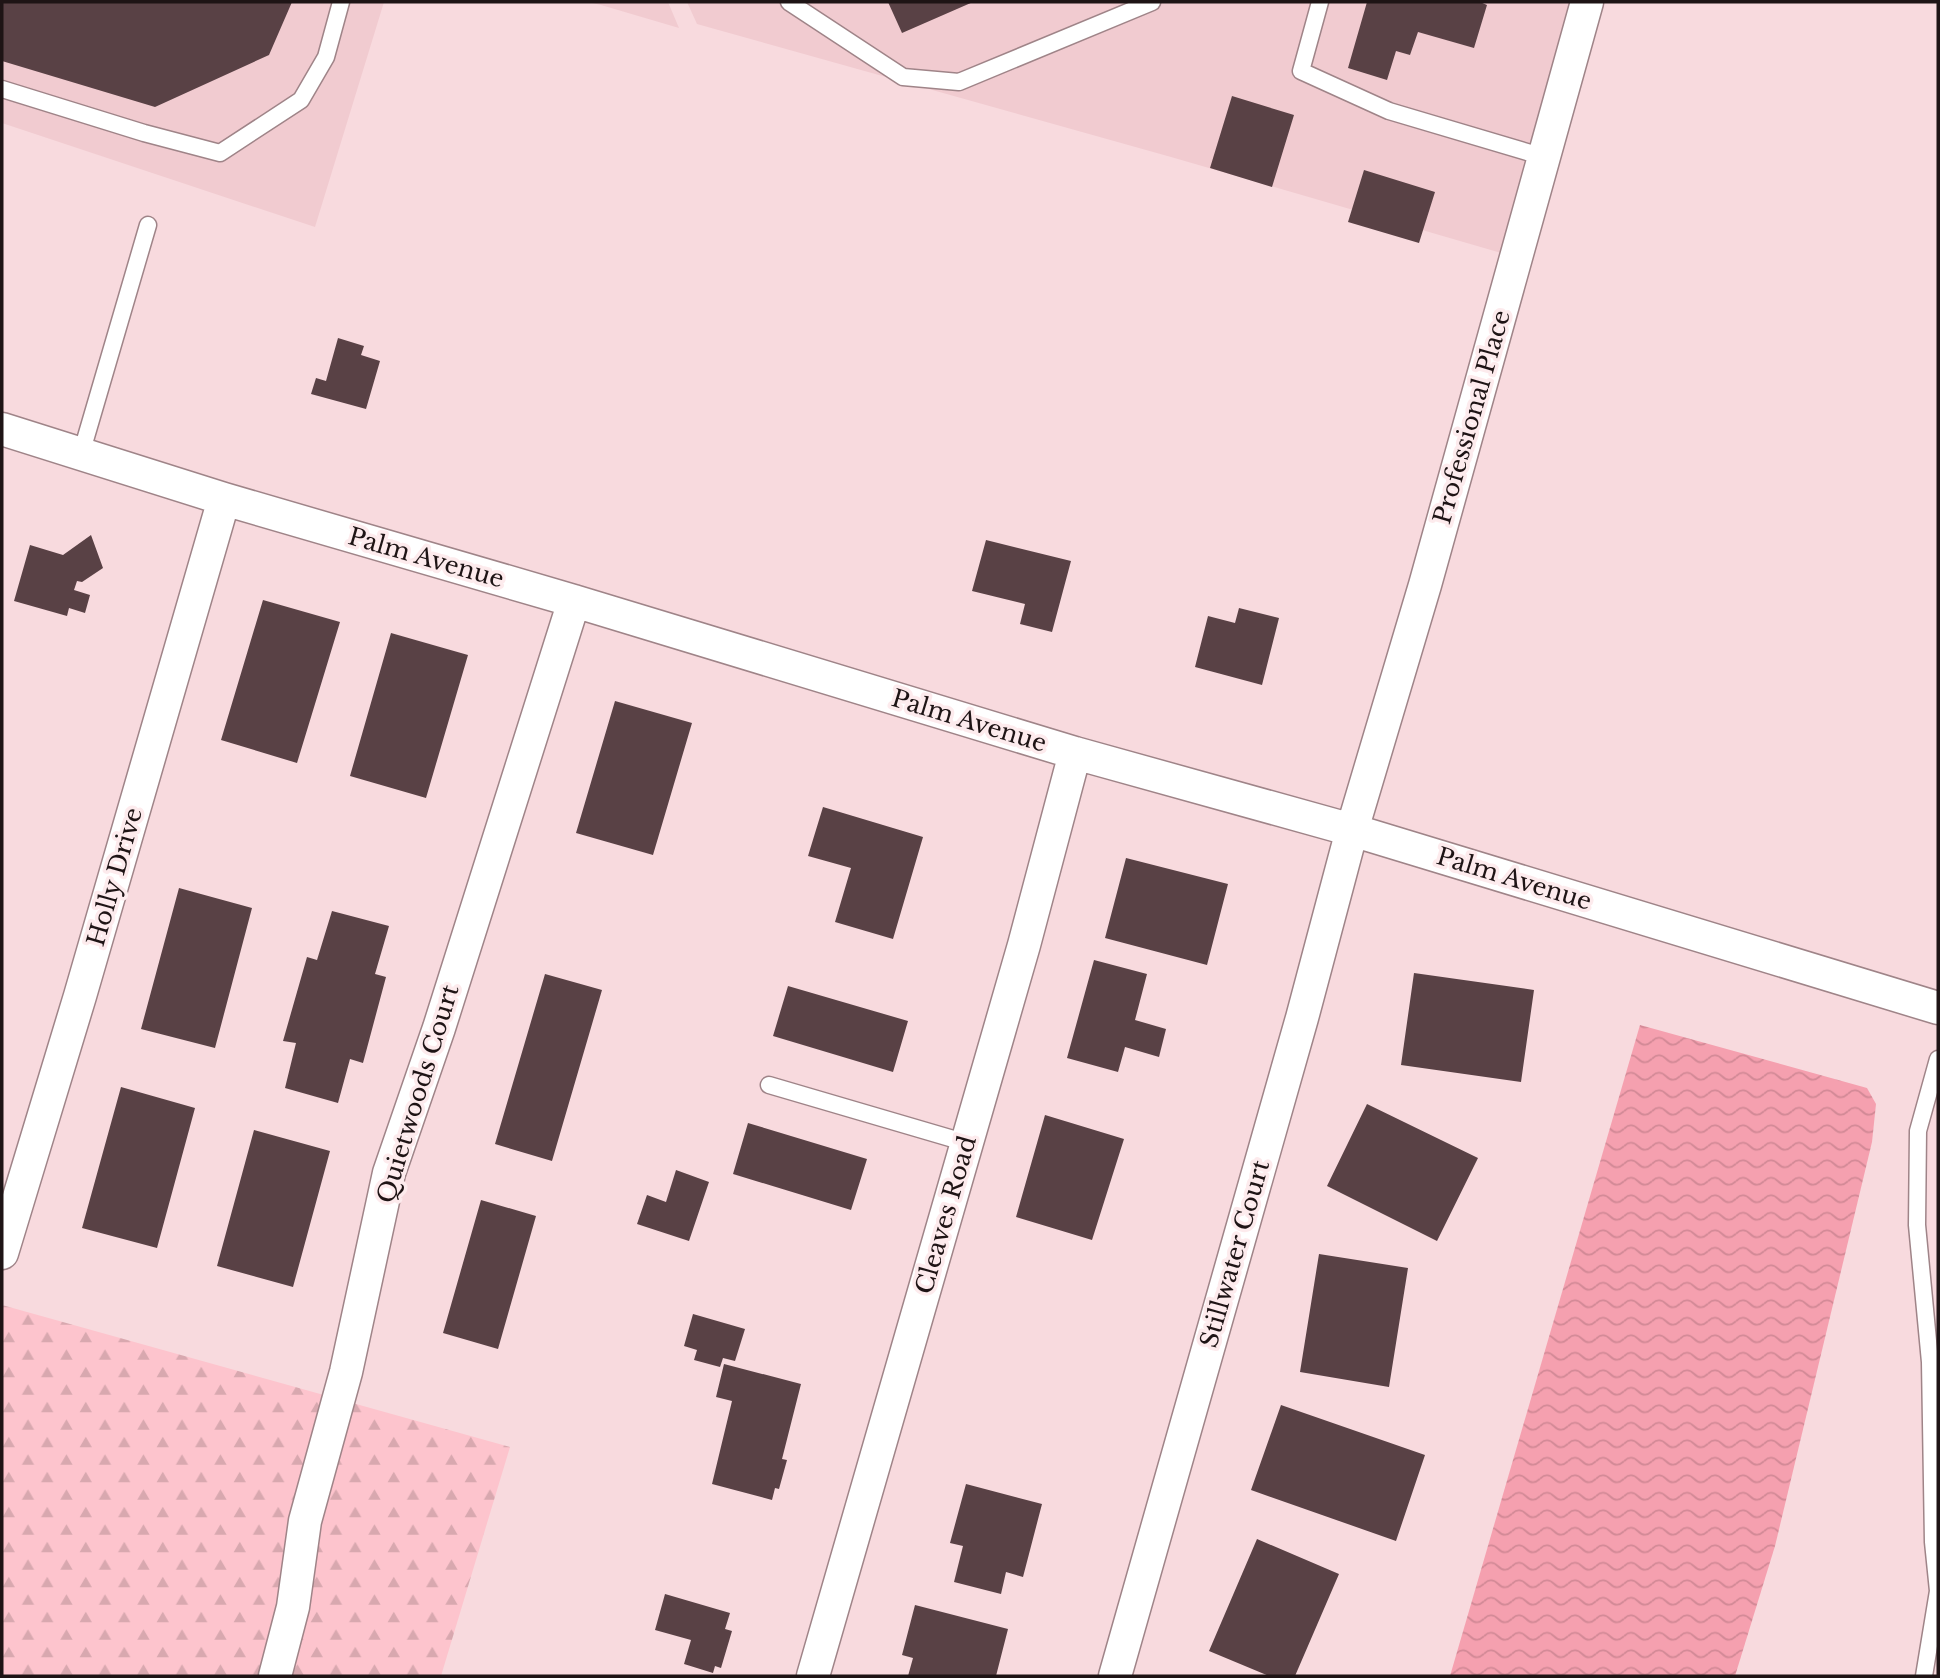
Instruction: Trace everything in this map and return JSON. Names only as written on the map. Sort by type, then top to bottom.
[{"type":"street","name":"Professional Place","points":[[1352,830],[1425,584],[1587,2]]},
{"type":"street","name":"Palm Avenue","points":[[2,429],[224,499],[574,601],[1075,753],[1352,830],[1938,1008]]},
{"type":"street","name":"Holly Drive","points":[[2,1254],[224,499]]},
{"type":"street","name":"Quietwoods Court","points":[[275,1676],[293,1607],[306,1521],[346,1372],[389,1173],[439,1028],[574,601]]},
{"type":"street","name":"Cleaves Road","points":[[813,1676],[1024,945],[1075,753]]},
{"type":"street","name":"Stillwater Court","points":[[1115,1676],[1303,1018],[1352,830]]},
{"type":"lane","points":[[2,89],[144,133],[220,153],[301,100],[326,57],[341,2]]},
{"type":"lane","points":[[789,2],[903,77],[959,82],[1152,2]]},
{"type":"lane","points":[[1320,2],[1301,71],[1389,111],[1544,157]]},
{"type":"lane","points":[[80,454],[148,225]]},
{"type":"lane","points":[[1924,1676],[1938,1591],[1933,1542],[1930,1362],[1917,1225],[1919,1130],[1938,1059]]},
{"type":"lane","points":[[769,1085],[967,1143]]},
{"type":"shaded area","points":[[2,2],[384,2],[315,227],[2,123]]},
{"type":"shaded area","points":[[588,2],[668,2],[679,28],[601,5]]},
{"type":"shaded area","points":[[687,2],[1586,2],[1515,257],[697,24]]},
{"type":"green space","points":[[2,1305],[510,1447],[441,1676],[2,1676]]},
{"type":"water","points":[[1640,1025],[1867,1088],[1876,1104],[1872,1142],[1775,1546],[1735,1676],[1450,1676]]},
{"type":"building","points":[[2,2],[292,2],[269,55],[155,107],[2,61]]},
{"type":"building","points":[[888,2],[973,2],[902,33]]},
{"type":"building","points":[[1367,2],[1480,2],[1487,5],[1474,48],[1418,32],[1410,55],[1396,51],[1387,80],[1348,68]]},
{"type":"building","points":[[1232,96],[1294,115],[1272,187],[1210,168]]},
{"type":"building","points":[[1364,170],[1435,192],[1419,243],[1348,222]]},
{"type":"building","points":[[338,338],[364,346],[361,355],[380,361],[366,409],[311,394],[316,378],[326,381]]},
{"type":"building","points":[[91,535],[103,568],[82,582],[77,581],[74,590],[90,595],[85,613],[69,608],[67,616],[14,601],[30,545],[63,555]]},
{"type":"building","points":[[986,540],[1071,561],[1052,632],[1020,624],[1025,604],[972,591]]},
{"type":"building","points":[[263,600],[340,622],[297,763],[221,740]]},
{"type":"building","points":[[1239,608],[1279,618],[1262,685],[1195,667],[1208,616],[1235,623]]},
{"type":"building","points":[[391,633],[468,655],[426,798],[350,776]]},
{"type":"building","points":[[615,701],[692,723],[653,855],[576,833]]},
{"type":"building","points":[[823,807],[923,837],[893,939],[835,922],[851,868],[808,856]]},
{"type":"building","points":[[1126,858],[1228,884],[1207,965],[1105,938]]},
{"type":"building","points":[[179,888],[252,908],[215,1048],[141,1029]]},
{"type":"building","points":[[332,911],[389,926],[375,974],[386,977],[363,1063],[350,1059],[338,1103],[285,1088],[296,1043],[283,1041],[307,957],[317,960]]},
{"type":"building","points":[[1094,960],[1147,974],[1135,1020],[1166,1029],[1159,1057],[1125,1047],[1118,1072],[1067,1058]]},
{"type":"building","points":[[1414,973],[1534,990],[1521,1082],[1401,1065]]},
{"type":"building","points":[[545,974],[602,990],[552,1161],[495,1144]]},
{"type":"building","points":[[788,986],[908,1021],[893,1072],[773,1036]]},
{"type":"building","points":[[121,1087],[195,1108],[157,1248],[82,1228]]},
{"type":"building","points":[[1367,1104],[1478,1158],[1437,1241],[1327,1186]]},
{"type":"building","points":[[1045,1115],[1124,1139],[1092,1240],[1016,1217]]},
{"type":"building","points":[[748,1123],[867,1159],[851,1210],[733,1174]]},
{"type":"building","points":[[254,1130],[330,1151],[293,1287],[217,1266]]},
{"type":"building","points":[[676,1170],[709,1182],[689,1241],[637,1224],[647,1195],[666,1202]]},
{"type":"building","points":[[481,1200],[536,1216],[498,1349],[443,1333]]},
{"type":"building","points":[[1319,1254],[1408,1268],[1389,1387],[1300,1372]]},
{"type":"building","points":[[693,1314],[745,1329],[735,1361],[723,1358],[720,1367],[694,1360],[697,1350],[684,1346]]},
{"type":"building","points":[[724,1364],[801,1384],[782,1459],[787,1460],[779,1489],[775,1488],[772,1500],[712,1484],[732,1401],[716,1397]]},
{"type":"building","points":[[1281,1405],[1425,1455],[1396,1541],[1251,1490]]},
{"type":"building","points":[[966,1484],[1042,1504],[1023,1577],[1006,1572],[1001,1594],[954,1582],[963,1546],[950,1543]]},
{"type":"building","points":[[1257,1539],[1339,1574],[1295,1676],[1269,1676],[1209,1651]]},
{"type":"building","points":[[665,1594],[730,1613],[725,1629],[732,1631],[721,1668],[715,1666],[713,1673],[684,1664],[691,1640],[655,1630]]},
{"type":"building","points":[[915,1605],[1008,1629],[996,1676],[908,1676],[913,1658],[902,1655]]}]
